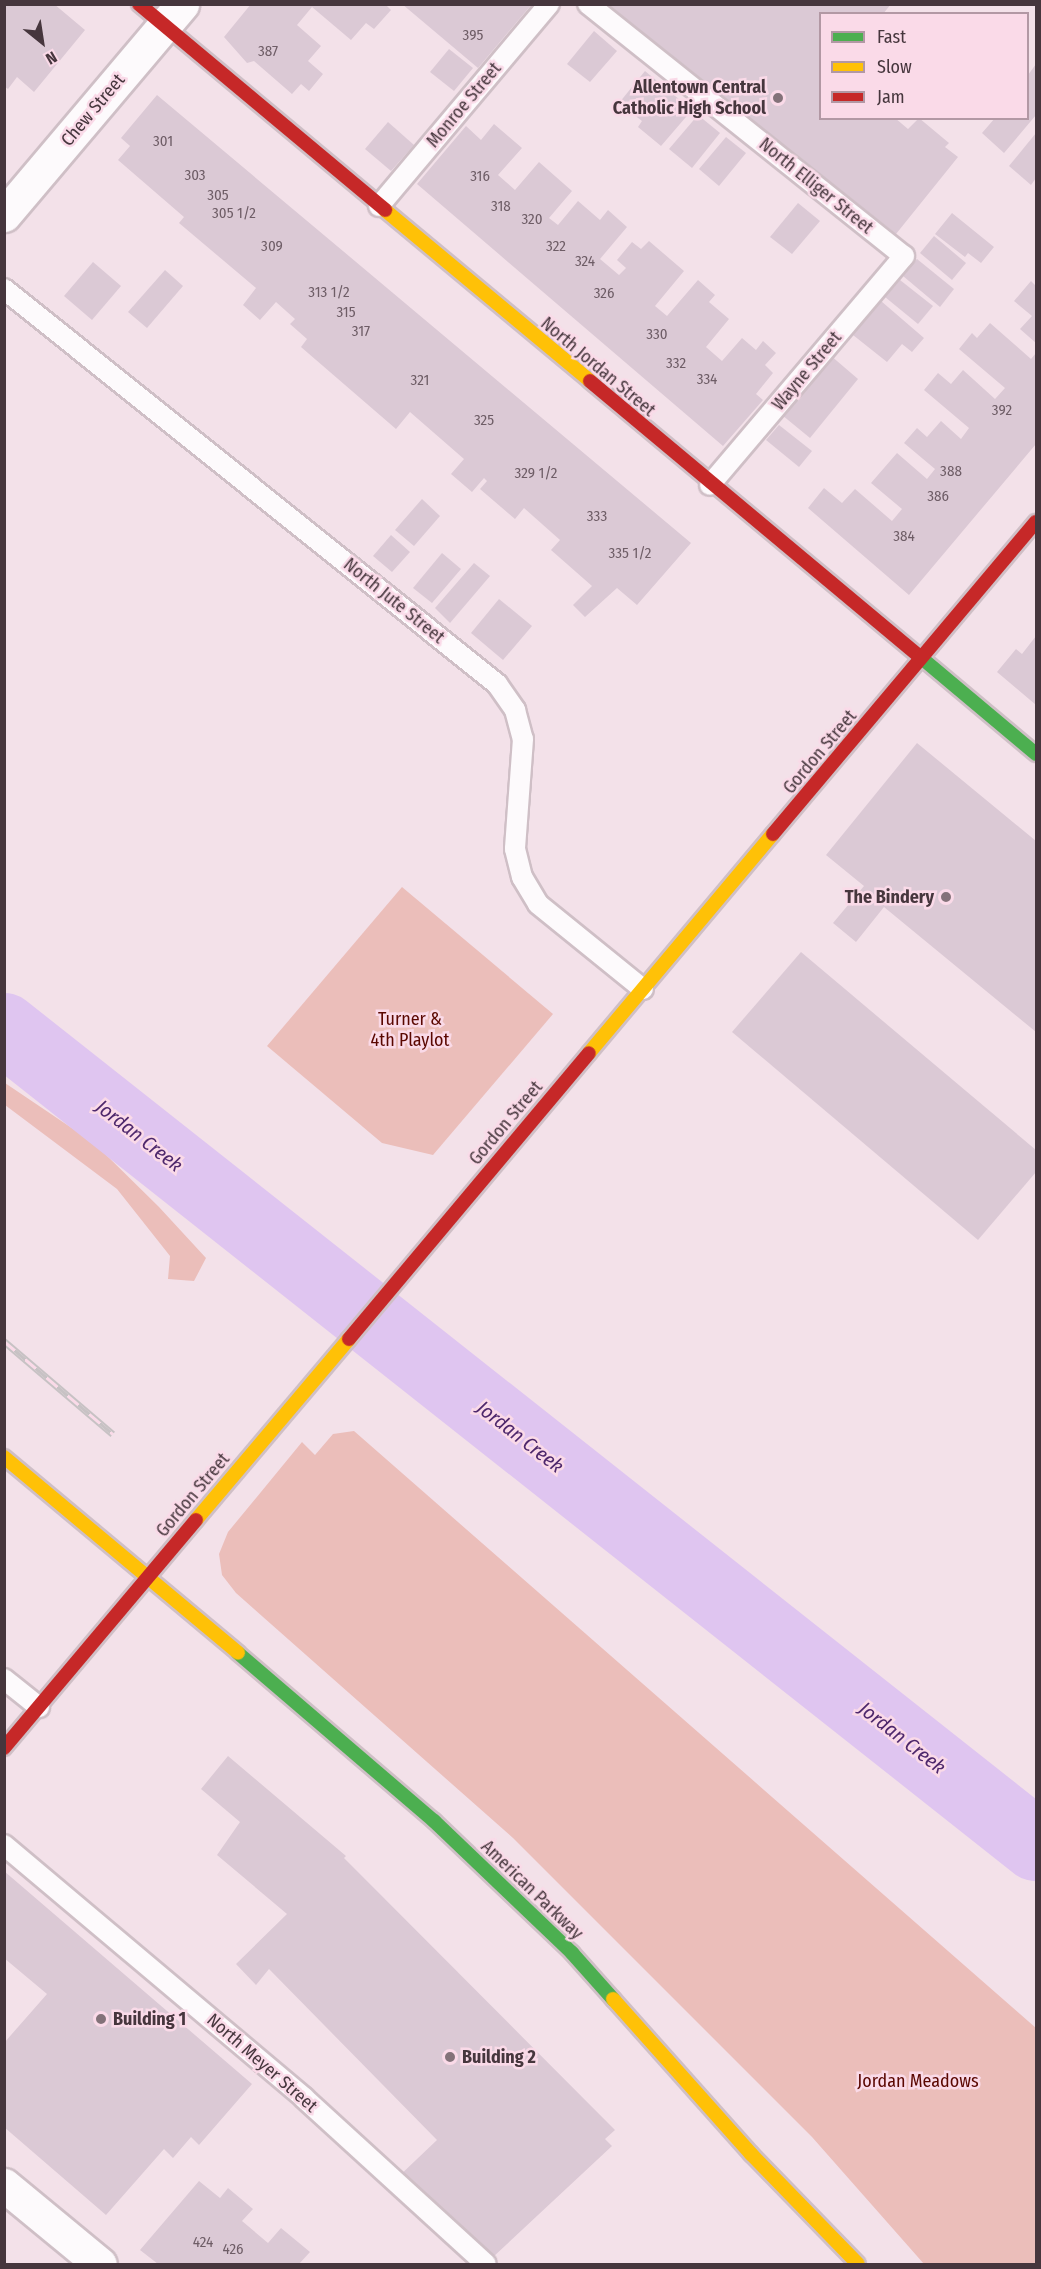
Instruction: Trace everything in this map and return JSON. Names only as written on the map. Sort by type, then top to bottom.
[{"type":"street","name":"North Jordan Street","points":[[139,4],[173,15],[379,206],[920,661],[1036,754]]},
{"type":"street","name":"Chew Street","points":[[4,215],[173,15]]},
{"type":"street","name":"Gordon Street","points":[[4,1748],[1036,522]]},
{"type":"street","name":"American Parkway","points":[[4,1458],[149,1575],[434,1821],[572,1953],[751,2154],[858,2265]]},
{"type":"street","points":[[8,2195],[100,2265]]},
{"type":"lane","name":"Monroe Street","points":[[379,206],[549,4]]},
{"type":"lane","name":"North Elliger Street","points":[[588,4],[904,256]]},
{"type":"lane","name":"Wayne Street","points":[[710,485],[904,256]]},
{"type":"lane","name":"North Jute Street","points":[[4,289],[498,684],[515,710],[523,739],[515,849],[522,877],[538,904],[643,989]]},
{"type":"lane","points":[[4,1679],[39,1707]]},
{"type":"lane","name":"North Meyer Street","points":[[4,1845],[304,2098],[486,2265]]},
{"type":"green space","name":"Turner & 4th Playlot","points":[[402,887],[553,1014],[433,1155],[382,1143],[267,1046]]},
{"type":"green space","points":[[5,1083],[94,1143],[159,1207],[206,1258],[194,1281],[168,1279],[170,1256],[117,1189],[5,1105]]},
{"type":"green space","name":"Jordan Meadows","points":[[354,1431],[1036,2028],[1036,2264],[924,2264],[812,2137],[513,1838],[236,1593],[222,1575],[219,1554],[228,1532],[302,1442],[315,1455],[333,1434]]},
{"type":"building","points":[[4,4],[54,4],[85,30],[34,92],[17,77],[8,89],[4,86]]},
{"type":"building","points":[[251,4],[385,4],[391,10],[374,29],[366,23],[351,40],[312,7],[297,25],[321,46],[308,61],[323,74],[309,91],[301,84],[292,94],[254,61],[247,63],[224,37]]},
{"type":"building","points":[[402,4],[532,4],[478,68]]},
{"type":"building","name":"Allentown Central Catholic High School","points":[[606,4],[891,4],[885,12],[819,12],[819,120],[897,120],[908,129],[917,120],[921,120],[949,143],[945,147],[958,157],[896,234]]},
{"type":"building","points":[[594,31],[617,51],[590,82],[567,64]]},
{"type":"building","points":[[449,49],[473,68],[454,91],[430,72]]},
{"type":"building","points":[[1036,64],[1036,115],[1004,153],[982,133],[993,120],[1029,120],[1029,74]]},
{"type":"building","points":[[645,71],[692,110],[661,146],[638,127],[642,121],[619,103]]},
{"type":"building","points":[[157,95],[691,543],[637,605],[617,588],[585,617],[573,605],[592,586],[551,550],[560,540],[524,508],[515,519],[480,489],[487,481],[484,478],[472,492],[451,474],[464,459],[410,412],[396,429],[301,347],[307,339],[290,324],[295,319],[276,302],[260,320],[243,305],[256,288],[179,223],[184,217],[118,160],[130,146],[121,138]]},
{"type":"building","points":[[698,115],[720,133],[692,168],[669,149]]},
{"type":"building","points":[[388,122],[414,145],[391,171],[365,149]]},
{"type":"building","points":[[494,124],[522,148],[498,175],[515,190],[539,162],[572,191],[549,218],[558,225],[578,201],[600,220],[608,210],[627,227],[600,259],[619,275],[626,268],[617,260],[632,242],[641,249],[649,241],[684,271],[655,306],[667,316],[698,280],[715,295],[709,302],[729,319],[706,347],[722,361],[742,338],[756,350],[763,341],[776,353],[765,365],[773,373],[756,394],[763,400],[723,446],[417,184],[466,126],[481,140]]},
{"type":"building","points":[[1036,133],[1036,178],[1031,185],[1009,166]]},
{"type":"building","points":[[726,137],[746,153],[719,186],[699,169]]},
{"type":"building","points":[[798,203],[820,221],[792,254],[770,237]]},
{"type":"building","points":[[952,213],[994,247],[981,263],[968,253],[965,257],[935,234]]},
{"type":"building","points":[[934,236],[966,263],[952,280],[920,253]]},
{"type":"building","points":[[917,259],[954,289],[940,307],[903,276]]},
{"type":"building","points":[[93,262],[121,286],[92,320],[64,296]]},
{"type":"building","points":[[165,270],[183,286],[147,328],[128,312]]},
{"type":"building","points":[[900,280],[933,306],[918,324],[885,297]]},
{"type":"building","points":[[1031,281],[1036,286],[1036,343],[1020,329],[1032,316],[1014,301]]},
{"type":"building","points":[[881,301],[924,338],[912,352],[902,344],[887,362],[853,335]]},
{"type":"building","points":[[990,323],[1031,359],[1036,353],[1036,444],[909,595],[808,508],[824,488],[842,503],[855,489],[892,521],[902,509],[871,483],[897,453],[927,479],[935,469],[904,443],[917,428],[927,437],[941,421],[961,439],[969,428],[924,390],[938,373],[951,384],[963,370],[995,399],[1005,388],[959,349],[972,333],[977,338]]},
{"type":"building","points":[[830,355],[858,379],[810,438],[782,415]]},
{"type":"building","points":[[779,425],[812,451],[799,467],[766,440]]},
{"type":"building","points":[[422,499],[440,516],[414,546],[395,530]]},
{"type":"building","points":[[391,535],[410,552],[392,572],[373,556]]},
{"type":"building","points":[[442,553],[461,569],[432,603],[413,588]]},
{"type":"building","points":[[474,563],[490,576],[450,623],[435,608]]},
{"type":"building","points":[[499,599],[532,626],[503,660],[471,633]]},
{"type":"building","points":[[1036,636],[1036,705],[997,672],[1016,649],[1022,654]]},
{"type":"building","name":"The Bindery","points":[[917,743],[1036,841],[1036,1032],[884,907],[856,942],[833,923],[864,886],[826,855]]},
{"type":"building","points":[[801,952],[1036,1150],[1036,1172],[978,1240],[732,1032]]},
{"type":"building","name":"Building 2","points":[[228,1756],[346,1856],[344,1858],[615,2130],[605,2139],[612,2146],[492,2258],[396,2179],[437,2140],[269,1969],[256,1985],[236,1964],[287,1914],[217,1855],[240,1822],[201,1789]]},
{"type":"building","name":"Building 1","points":[[4,1871],[252,2084],[199,2145],[191,2137],[173,2158],[164,2149],[106,2215],[4,2127],[4,2043],[47,1994],[4,1958]]},
{"type":"building","points":[[199,2181],[220,2198],[228,2188],[253,2209],[242,2221],[268,2243],[281,2228],[310,2252],[299,2264],[158,2264],[140,2250]]},
{"type":"waterway","name":"Jordan Creek","points":[[4,1029],[1036,1845]]},
{"type":"railway","points":[[4,1341],[113,1434]]},
{"type":"traffic: fast","points":[[918,655],[1036,754]]},
{"type":"traffic: fast","points":[[238,1653],[434,1821],[572,1953],[613,1999]]},
{"type":"traffic: slow","points":[[385,210],[590,381]]},
{"type":"traffic: slow","points":[[589,1053],[773,834]]},
{"type":"traffic: slow","points":[[196,1520],[349,1339]]},
{"type":"traffic: slow","points":[[4,1457],[238,1653]]},
{"type":"traffic: slow","points":[[613,1999],[751,2154],[858,2264]]},
{"type":"traffic: jam","points":[[139,4],[385,210]]},
{"type":"traffic: jam","points":[[590,381],[918,655]]},
{"type":"traffic: jam","points":[[773,834],[1036,522]]},
{"type":"traffic: jam","points":[[349,1339],[589,1053]]},
{"type":"traffic: jam","points":[[4,1748],[196,1520]]},
{"type":"place","name":"Allentown Central Catholic High School","points":[[778,98]]},
{"type":"place","name":"The Bindery","points":[[946,897]]},
{"type":"place","name":"Building 1","points":[[101,2019]]},
{"type":"place","name":"Building 2","points":[[450,2057]]}]
